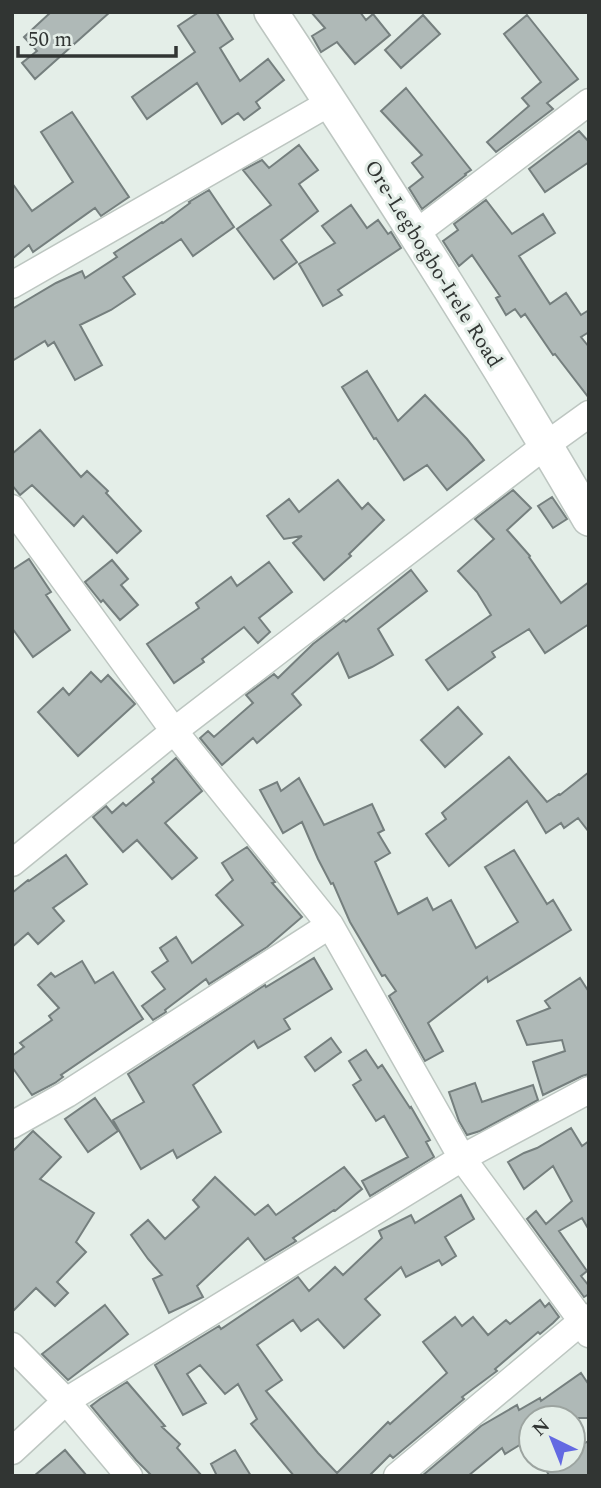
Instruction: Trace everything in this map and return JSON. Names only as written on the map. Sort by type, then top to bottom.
[{"type":"main road","name":"Ore-Legbogbo-Irele Road","points":[[271,12],[416,233],[589,519]]},
{"type":"street","points":[[12,285],[331,102]]},
{"type":"street","points":[[416,233],[589,103]]},
{"type":"street","points":[[12,863],[174,732],[546,444],[589,414]]},
{"type":"street","points":[[15,517],[174,732],[330,925],[462,1158],[587,1324],[397,1476]]},
{"type":"street","points":[[12,1125],[67,1094],[330,925]]},
{"type":"street","points":[[12,1451],[66,1401],[462,1158],[589,1090]]},
{"type":"street","points":[[12,1346],[66,1401],[129,1476]]},
{"type":"building","points":[[51,12],[110,12],[35,79],[22,63],[37,51],[24,37]]},
{"type":"building","points":[[199,12],[216,12],[233,39],[220,48],[240,81],[268,59],[284,80],[256,102],[260,108],[244,120],[238,113],[222,124],[197,83],[147,119],[132,97],[195,52],[178,26]]},
{"type":"building","points":[[311,12],[360,12],[366,20],[373,14],[390,35],[355,64],[337,42],[321,52],[312,36],[325,28]]},
{"type":"building","points":[[423,15],[440,34],[401,68],[385,50]]},
{"type":"building","points":[[527,15],[578,79],[547,103],[553,109],[496,152],[487,142],[529,106],[522,98],[541,82],[504,34]]},
{"type":"building","points":[[406,88],[471,170],[422,209],[409,188],[423,177],[412,163],[422,155],[381,111]]},
{"type":"building","points":[[72,112],[129,197],[101,216],[95,208],[33,252],[29,245],[12,259],[12,183],[32,211],[73,182],[41,132]]},
{"type":"building","points":[[579,131],[589,142],[589,162],[545,192],[529,169]]},
{"type":"building","points":[[299,145],[318,170],[299,184],[318,211],[281,240],[297,262],[274,279],[237,229],[271,205],[243,170],[262,160],[269,168]]},
{"type":"building","points":[[209,190],[234,227],[193,256],[181,239],[123,277],[135,294],[111,310],[80,325],[102,365],[75,380],[54,342],[48,346],[45,341],[12,361],[12,309],[82,271],[85,278],[117,257],[114,253]]},
{"type":"building","points":[[486,200],[512,234],[543,214],[555,233],[519,256],[550,304],[566,293],[581,315],[589,310],[589,332],[581,337],[589,347],[589,398],[555,354],[553,355],[525,314],[521,317],[515,309],[506,315],[496,298],[500,296],[472,255],[459,266],[443,241],[458,230],[454,224]]},
{"type":"building","points":[[351,205],[367,228],[378,220],[388,234],[391,232],[401,248],[338,290],[342,295],[323,306],[299,264],[335,243],[322,226]]},
{"type":"building","points":[[367,371],[398,421],[425,395],[484,460],[447,490],[427,465],[404,480],[376,438],[374,439],[342,387]]},
{"type":"building","points":[[40,430],[81,477],[87,471],[108,491],[106,493],[141,531],[117,553],[83,516],[74,526],[32,485],[20,495],[12,485],[12,454]]},
{"type":"building","points":[[338,480],[362,509],[368,503],[384,520],[349,554],[351,556],[324,580],[293,543],[302,536],[284,539],[267,516],[289,499],[299,512]]},
{"type":"building","points":[[513,490],[531,508],[507,530],[530,556],[561,603],[589,582],[589,624],[545,653],[529,629],[492,652],[495,657],[448,690],[426,660],[491,615],[477,592],[458,571],[494,539],[475,519]]},
{"type":"building","points":[[552,497],[567,519],[553,528],[538,506]]},
{"type":"building","points":[[29,559],[51,592],[46,595],[70,630],[33,657],[12,628],[12,570]]},
{"type":"building","points":[[112,560],[128,579],[121,585],[138,605],[120,620],[85,582]]},
{"type":"building","points":[[269,562],[292,592],[259,618],[270,632],[258,643],[244,627],[202,659],[204,662],[174,683],[147,644],[199,608],[196,603],[231,577],[237,586]]},
{"type":"building","points":[[411,570],[427,591],[378,629],[393,655],[349,678],[338,653],[292,694],[301,705],[257,743],[253,738],[222,765],[200,738],[208,731],[214,737],[253,703],[246,695],[274,674],[278,678],[313,644],[344,620],[346,622]]},
{"type":"building","points":[[91,672],[101,682],[108,675],[135,704],[78,756],[38,712],[63,688],[69,695]]},
{"type":"building","points":[[458,707],[482,734],[445,767],[421,740]]},
{"type":"building","points":[[509,757],[547,802],[589,772],[589,832],[578,818],[564,828],[561,823],[546,833],[527,801],[449,866],[426,834],[446,819],[442,813]]},
{"type":"building","points":[[176,758],[202,791],[165,823],[197,858],[172,879],[137,840],[123,852],[93,817],[106,806],[112,813],[123,803],[126,806]]},
{"type":"building","points":[[299,778],[324,825],[372,804],[384,830],[378,833],[390,853],[375,862],[398,914],[427,898],[433,910],[451,900],[476,948],[518,922],[485,867],[514,850],[547,904],[553,900],[571,930],[488,982],[487,977],[428,1023],[443,1051],[425,1061],[389,996],[396,991],[385,975],[382,976],[350,922],[302,822],[283,833],[260,790],[277,782],[281,791]]},
{"type":"building","points":[[247,847],[275,882],[272,883],[302,917],[267,947],[209,984],[206,979],[153,1020],[142,1006],[165,989],[152,972],[168,961],[160,948],[176,937],[192,963],[243,925],[216,895],[233,880],[222,863]]},
{"type":"building","points":[[66,855],[87,884],[53,908],[64,921],[38,944],[28,933],[12,947],[12,893]]},
{"type":"building","points":[[314,958],[332,989],[284,1019],[290,1029],[258,1048],[254,1041],[193,1085],[221,1132],[177,1158],[173,1150],[141,1169],[113,1120],[144,1102],[128,1074],[265,985],[266,987]]},
{"type":"building","points":[[82,961],[95,983],[113,972],[143,1019],[61,1075],[63,1077],[55,1083],[32,1095],[12,1067],[12,1056],[24,1047],[20,1043],[52,1020],[49,1016],[59,1008],[38,985],[51,973],[55,977]]},
{"type":"building","points":[[580,978],[589,992],[589,1074],[543,1095],[533,1062],[565,1051],[562,1040],[527,1045],[517,1021],[550,1008],[545,1001]]},
{"type":"building","points":[[331,1038],[341,1052],[315,1071],[305,1057]]},
{"type":"building","points":[[366,1050],[378,1068],[382,1065],[411,1107],[430,1140],[426,1142],[434,1157],[370,1196],[362,1181],[408,1157],[384,1116],[376,1121],[353,1085],[361,1080],[349,1061]]},
{"type":"building","points":[[475,1083],[482,1102],[533,1085],[538,1100],[480,1131],[467,1135],[449,1092]]},
{"type":"building","points":[[95,1098],[118,1131],[88,1152],[65,1119]]},
{"type":"building","points":[[571,1128],[582,1146],[589,1141],[589,1230],[582,1218],[559,1231],[587,1271],[581,1276],[589,1286],[589,1294],[584,1297],[527,1219],[536,1211],[546,1224],[572,1201],[553,1166],[524,1189],[508,1162]]},
{"type":"building","points":[[33,1131],[61,1157],[40,1179],[94,1213],[76,1242],[86,1252],[57,1282],[68,1293],[55,1306],[36,1288],[12,1312],[12,1152]]},
{"type":"building","points":[[344,1167],[362,1189],[335,1211],[293,1238],[296,1241],[265,1260],[248,1238],[197,1286],[203,1297],[169,1313],[153,1279],[162,1275],[131,1235],[148,1220],[165,1239],[199,1207],[193,1200],[215,1177],[255,1215],[268,1205],[276,1215]]},
{"type":"building","points":[[461,1195],[474,1219],[445,1237],[456,1256],[442,1265],[439,1260],[406,1277],[401,1267],[365,1299],[380,1315],[344,1348],[318,1319],[301,1331],[293,1320],[257,1345],[282,1380],[266,1391],[337,1473],[388,1422],[390,1424],[447,1373],[423,1342],[455,1317],[462,1326],[473,1317],[488,1335],[506,1320],[510,1324],[540,1300],[545,1307],[549,1303],[559,1317],[553,1323],[540,1334],[538,1332],[495,1369],[497,1371],[462,1397],[464,1399],[393,1458],[390,1455],[369,1476],[294,1476],[251,1424],[257,1419],[238,1384],[225,1394],[200,1365],[187,1374],[206,1403],[183,1415],[155,1365],[219,1326],[221,1329],[298,1277],[309,1291],[335,1267],[343,1275],[382,1238],[379,1231],[411,1215],[415,1223]]},
{"type":"building","points":[[105,1305],[128,1334],[68,1380],[42,1354]]},
{"type":"building","points":[[581,1373],[589,1385],[589,1418],[587,1404],[530,1404],[540,1398],[541,1401]]},
{"type":"building","points":[[127,1382],[165,1426],[162,1427],[180,1444],[177,1448],[202,1476],[152,1476],[91,1406]]},
{"type":"building","points":[[517,1405],[517,1447],[505,1454],[502,1448],[468,1476],[422,1476],[481,1426]]},
{"type":"building","points":[[589,1441],[589,1476],[549,1476],[548,1474],[587,1474]]},
{"type":"building","points":[[65,1450],[87,1476],[34,1476]]},
{"type":"building","points":[[235,1450],[251,1476],[217,1476],[211,1464]]}]
